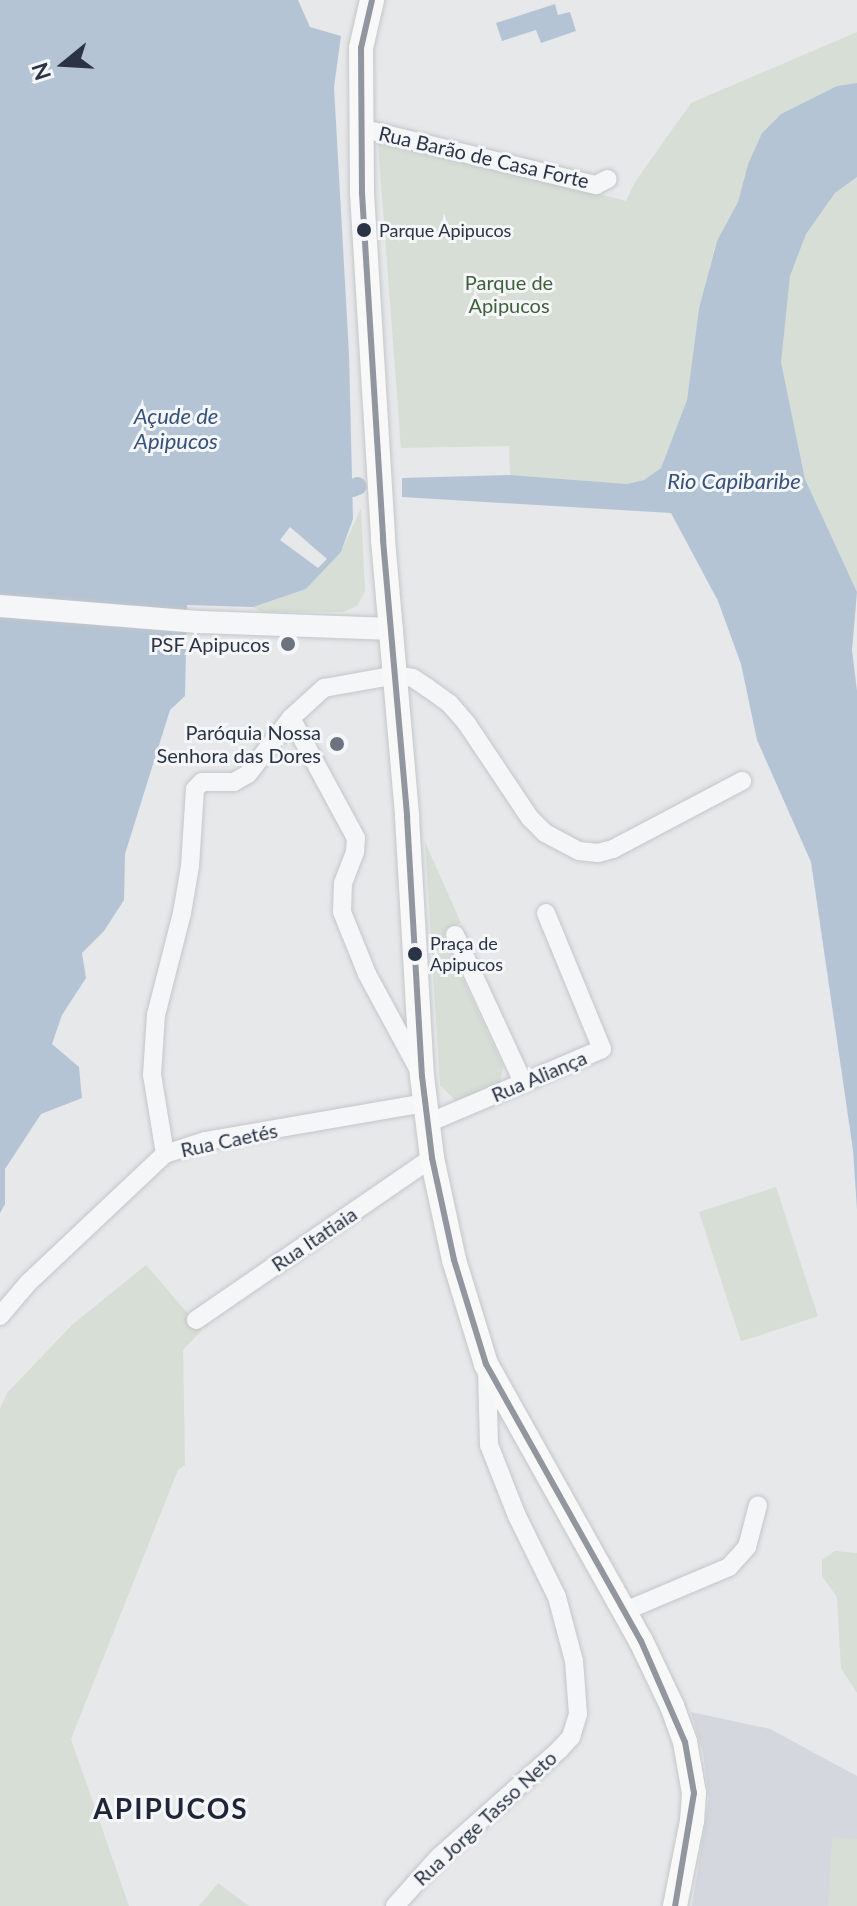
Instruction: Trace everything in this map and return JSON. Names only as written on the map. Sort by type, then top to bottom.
[{"type":"main road","points":[[372,0],[361,48],[360,128],[383,540],[417,957],[422,1076],[429,1132],[451,1248],[486,1364],[625,1611],[672,1706],[691,1770],[692,1821],[675,1906]]},
{"type":"street","name":"Rua Barão de Casa Forte","points":[[360,128],[596,185],[608,179]]},
{"type":"street","points":[[0,606],[201,622],[392,629]]},
{"type":"street","points":[[165,1154],[152,1075],[156,1015],[182,913],[190,866],[195,789],[202,782],[234,782],[248,774],[291,718],[329,685],[396,675],[413,678],[449,703],[530,818],[545,833],[579,851],[598,853],[742,781]]},
{"type":"street","points":[[291,718],[356,838],[355,852],[343,883],[342,912],[367,974],[422,1076]]},
{"type":"street","name":"Rua Aliança","points":[[429,1132],[522,1080],[602,1049],[546,913]]},
{"type":"street","points":[[455,935],[522,1080]]},
{"type":"street","name":"Rua Caetés","points":[[0,1316],[50,1262],[165,1154],[205,1141],[429,1132]]},
{"type":"street","name":"Rua Itatiaia","points":[[196,1320],[429,1132]]},
{"type":"street","name":"Rua Jorge Tasso Neto","points":[[395,1906],[439,1857],[559,1750],[571,1737],[578,1714],[574,1661],[557,1597],[517,1516],[489,1445],[486,1364]]},
{"type":"street","points":[[625,1611],[729,1567],[747,1547],[758,1505]]},
{"type":"shaded area","points":[[691,1712],[770,1729],[857,1776],[857,1906],[692,1906],[709,1798],[703,1753]]},
{"type":"green space","name":"Parque de Apipucos","points":[[857,32],[857,83],[837,86],[781,114],[762,133],[748,164],[738,202],[715,246],[699,308],[687,400],[661,468],[644,480],[627,484],[599,482],[510,475],[509,446],[401,448],[378,144],[388,139],[626,201],[635,182],[691,103]]},
{"type":"green space","points":[[857,177],[857,592],[805,479],[781,362],[782,321],[790,276],[806,233],[835,193]]},
{"type":"green space","points":[[361,508],[365,591],[357,606],[343,612],[262,612],[253,607],[306,589],[341,552]]},
{"type":"green space","name":"Praça de Apipucos","points":[[425,842],[461,923],[446,929],[444,938],[503,1066],[500,1083],[456,1101],[440,1085]]},
{"type":"green space","points":[[776,1187],[818,1316],[741,1341],[699,1212]]},
{"type":"green space","points":[[146,1265],[202,1330],[183,1350],[185,1465],[178,1470],[71,1739],[129,1906],[0,1906],[0,1409],[7,1393],[72,1325]]},
{"type":"green space","points":[[835,1551],[857,1553],[857,1693],[841,1668],[837,1597],[822,1576],[822,1560]]},
{"type":"green space","points":[[832,1837],[857,1839],[857,1906],[828,1906]]},
{"type":"green space","points":[[218,1883],[249,1906],[199,1906]]},
{"type":"water","name":"Açude de Apipucos","points":[[0,0],[298,0],[310,27],[341,36],[334,87],[349,354],[353,519],[341,552],[306,589],[253,607],[187,605],[185,696],[170,710],[125,854],[124,900],[104,931],[82,953],[86,978],[62,1015],[52,1044],[79,1067],[82,1098],[41,1114],[5,1169],[5,1204],[0,1213]]},
{"type":"water","points":[[555,4],[558,15],[570,12],[576,31],[541,43],[536,30],[502,41],[496,23]]},
{"type":"water","name":"Rio Capibaribe","points":[[857,83],[857,177],[835,193],[806,234],[790,276],[781,362],[805,479],[857,592],[852,650],[857,691],[857,1210],[853,1150],[811,862],[757,740],[741,664],[718,601],[671,513],[402,497],[402,478],[510,475],[627,484],[644,480],[661,468],[687,400],[699,308],[717,241],[738,202],[748,164],[762,133],[781,114],[837,86]]},
{"type":"pier","points":[[290,527],[327,559],[318,568],[280,540]]},
{"type":"waterway","points":[[353,488],[358,486]]},
{"type":"transit line","points":[[372,0],[361,48],[362,193],[383,540],[407,817],[422,1076],[432,1158],[454,1260],[486,1364],[641,1641],[685,1742],[694,1793],[675,1906]]},
{"type":"place","name":"Parque Apipucos","points":[[364,230]]},
{"type":"place","name":"PSF Apipucos","points":[[288,644]]},
{"type":"place","name":"Paróquia Nossa Senhora das Dores","points":[[337,744]]},
{"type":"place","name":"Praça de Apipucos","points":[[415,954]]},
{"type":"district","name":"APIPUCOS","points":[[171,1808]]}]
